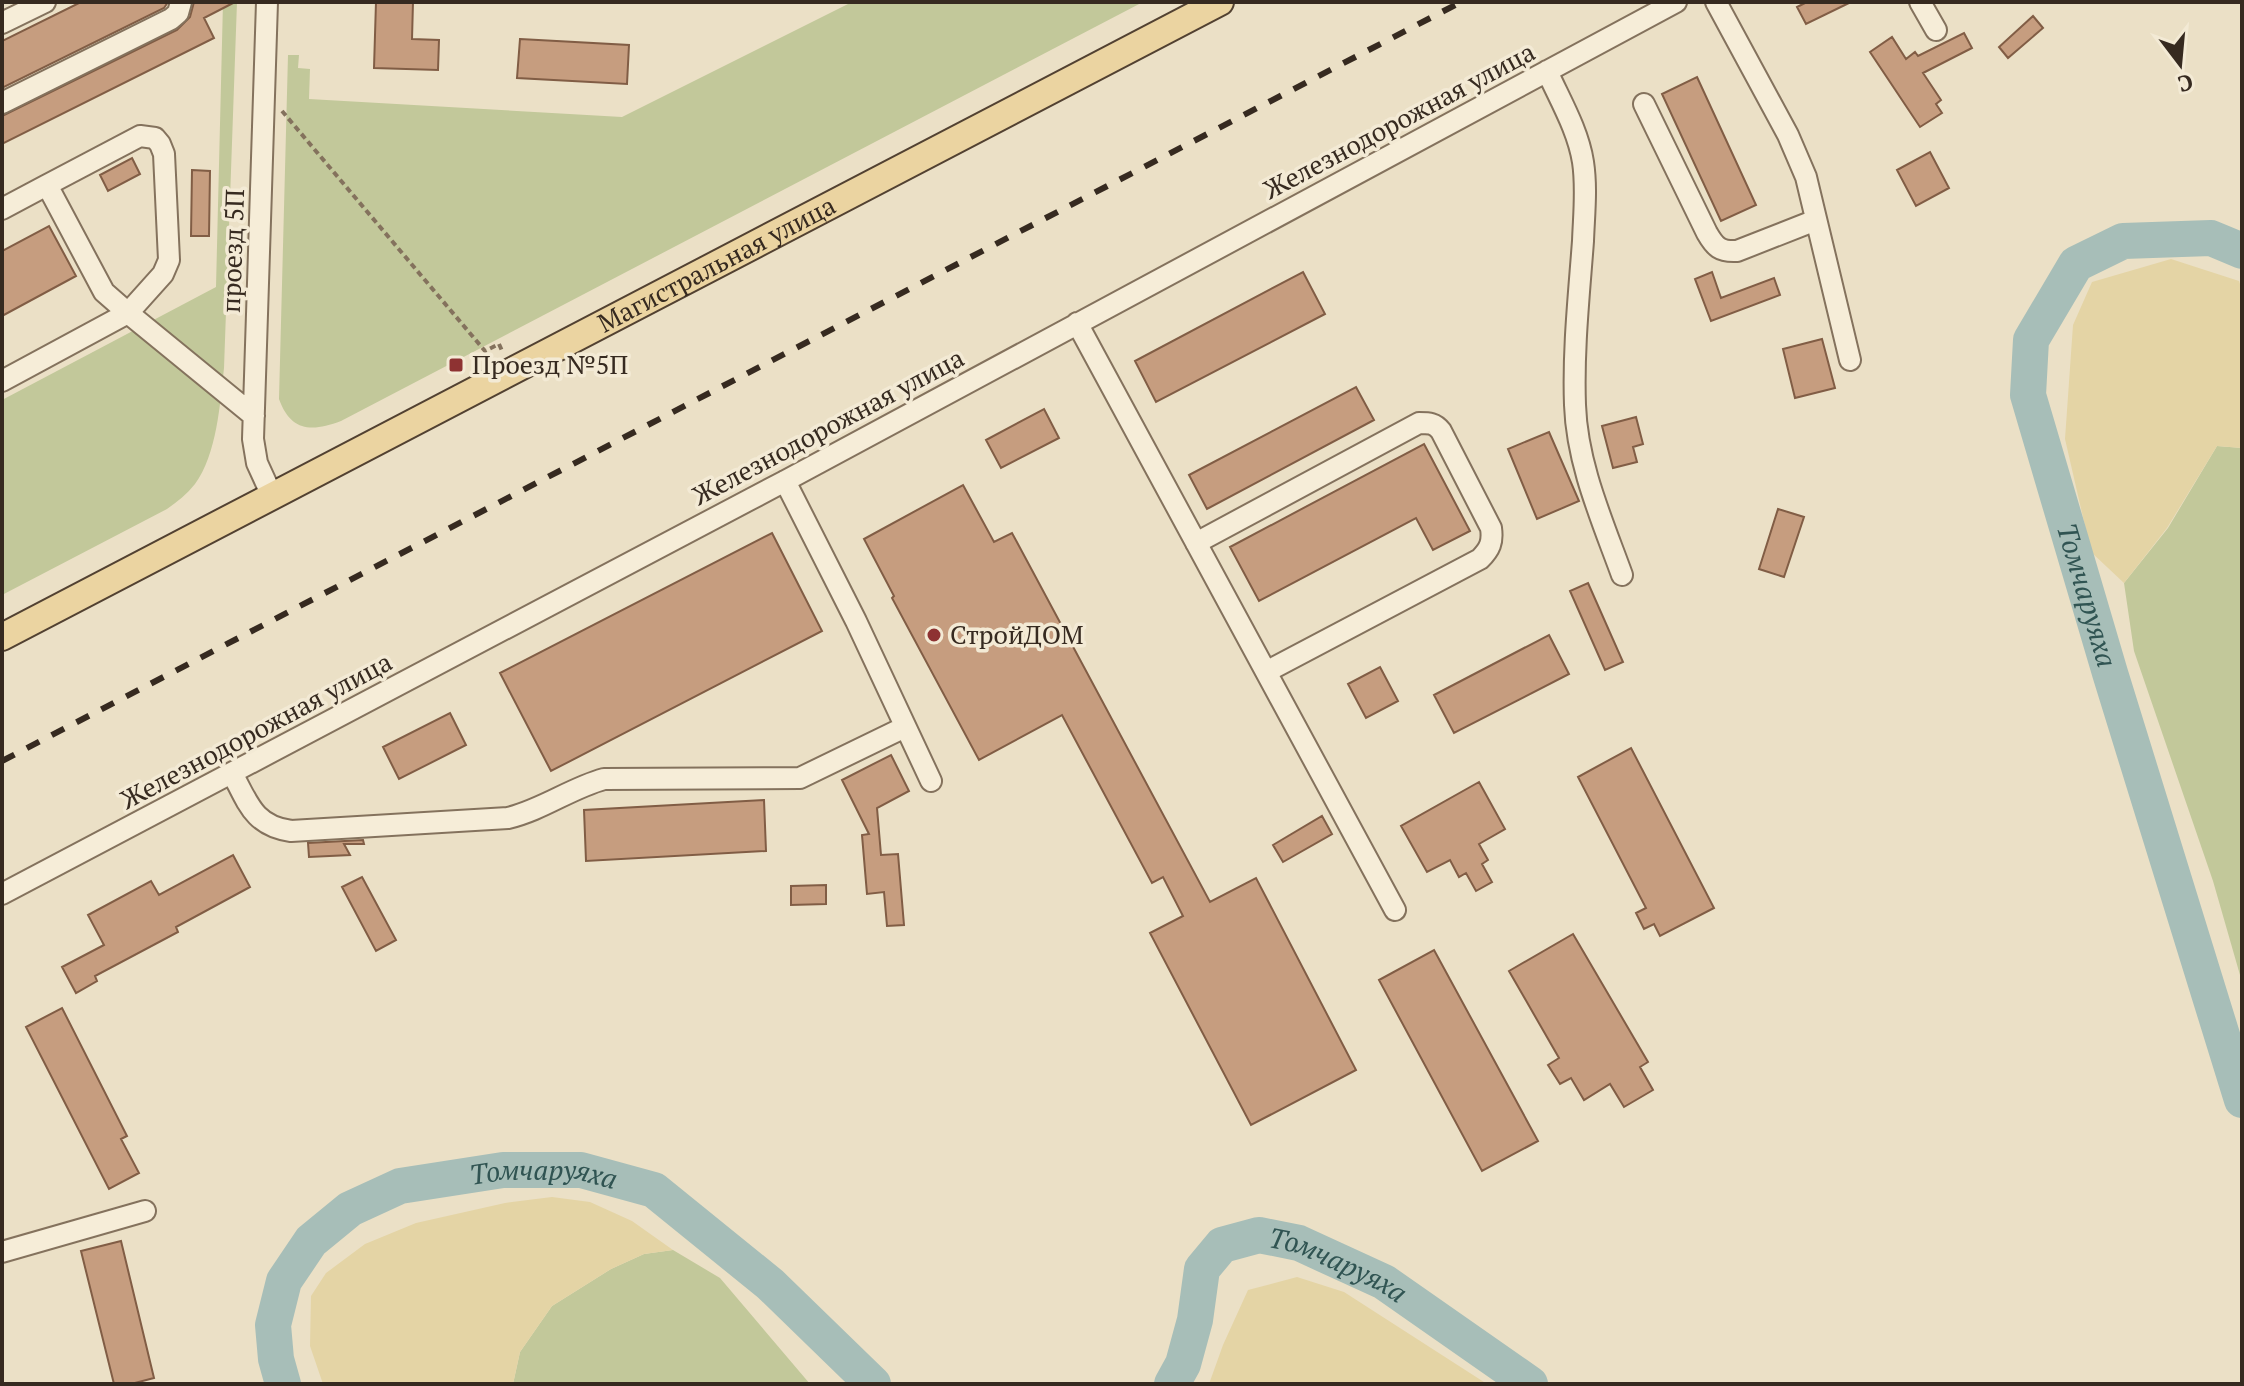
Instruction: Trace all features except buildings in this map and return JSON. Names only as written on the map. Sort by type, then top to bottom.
[{"type":"main road","name":"Магистральная улица","points":[[2,637],[1220,2]]},
{"type":"street","points":[[2,23],[45,2]]},
{"type":"street","points":[[2,103],[171,19],[178,13],[181,2]]},
{"type":"street","name":"проезд 5П","points":[[267,2],[253,439],[257,463],[273,498]]},
{"type":"street","name":"Железнодорожная улица","points":[[2,894],[785,481],[1676,2]]},
{"type":"street","points":[[1716,2],[1788,135],[1806,177],[1850,360]]},
{"type":"street","points":[[1920,2],[1936,30]]},
{"type":"street","points":[[1547,71],[1583,161],[1585,196],[1575,409],[1591,487],[1622,575]]},
{"type":"street","points":[[1644,104],[1714,245],[1723,252],[1737,251],[1816,220]]},
{"type":"street","points":[[2,209],[140,136],[155,138],[164,154],[169,260],[163,274],[128,313],[2,381]]},
{"type":"street","points":[[47,185],[104,292],[254,416]]},
{"type":"street","points":[[1077,323],[1395,910]]},
{"type":"street","points":[[1196,543],[1419,423],[1430,423],[1441,431],[1491,528],[1493,540],[1489,550],[1480,559],[1266,672]]},
{"type":"street","points":[[785,481],[856,621],[931,781]]},
{"type":"street","points":[[232,773],[256,816],[277,829],[291,831],[508,818],[526,814],[604,779],[800,778],[905,727]]},
{"type":"street","points":[[2,1252],[145,1211]]},
{"type":"path","points":[[264,90],[485,351],[499,344]]},
{"type":"green space","points":[[223,2],[237,2],[224,368],[216,428],[208,458],[195,484],[167,509],[2,595],[2,400],[216,287]]},
{"type":"green space","points":[[852,2],[1143,2],[341,421],[312,428],[296,423],[284,410],[279,399],[288,55],[299,55],[298,68],[310,69],[309,99],[622,117]]},
{"type":"green space","points":[[2217,446],[2242,448],[2242,982],[2213,881],[2134,651],[2124,583],[2168,528]]},
{"type":"green space","points":[[673,1250],[720,1278],[810,1384],[513,1384],[520,1352],[552,1306],[611,1269],[644,1254]]},
{"type":"sand","points":[[2171,259],[2239,281],[2242,290],[2242,448],[2217,446],[2167,528],[2124,583],[2091,552],[2065,439],[2073,325],[2092,282]]},
{"type":"sand","points":[[552,1197],[590,1202],[632,1221],[673,1250],[644,1254],[611,1269],[552,1306],[520,1352],[513,1384],[323,1384],[310,1346],[311,1296],[326,1273],[365,1244],[416,1223],[505,1203]]},
{"type":"sand","points":[[1297,1277],[1344,1292],[1487,1384],[1209,1384],[1248,1290]]},
{"type":"waterway","name":"Томчаруяха","points":[[2242,251],[2211,238],[2123,241],[2076,264],[2031,340],[2028,395],[2242,1100]]},
{"type":"waterway","name":"Томчаруяха","points":[[283,1384],[276,1359],[273,1325],[284,1281],[311,1241],[350,1209],[400,1186],[503,1170],[581,1170],[654,1190],[770,1284],[873,1384]]},
{"type":"waterway","name":"Томчаруяха","points":[[1172,1384],[1183,1364],[1195,1320],[1202,1269],[1222,1245],[1259,1235],[1299,1243],[1384,1282],[1530,1384]]},
{"type":"railway","points":[[2,761],[1461,2]]},
{"type":"place","name":"Проезд №5П","points":[[456,365]]},
{"type":"place","name":"СтройДОМ","points":[[934,635]]}]
